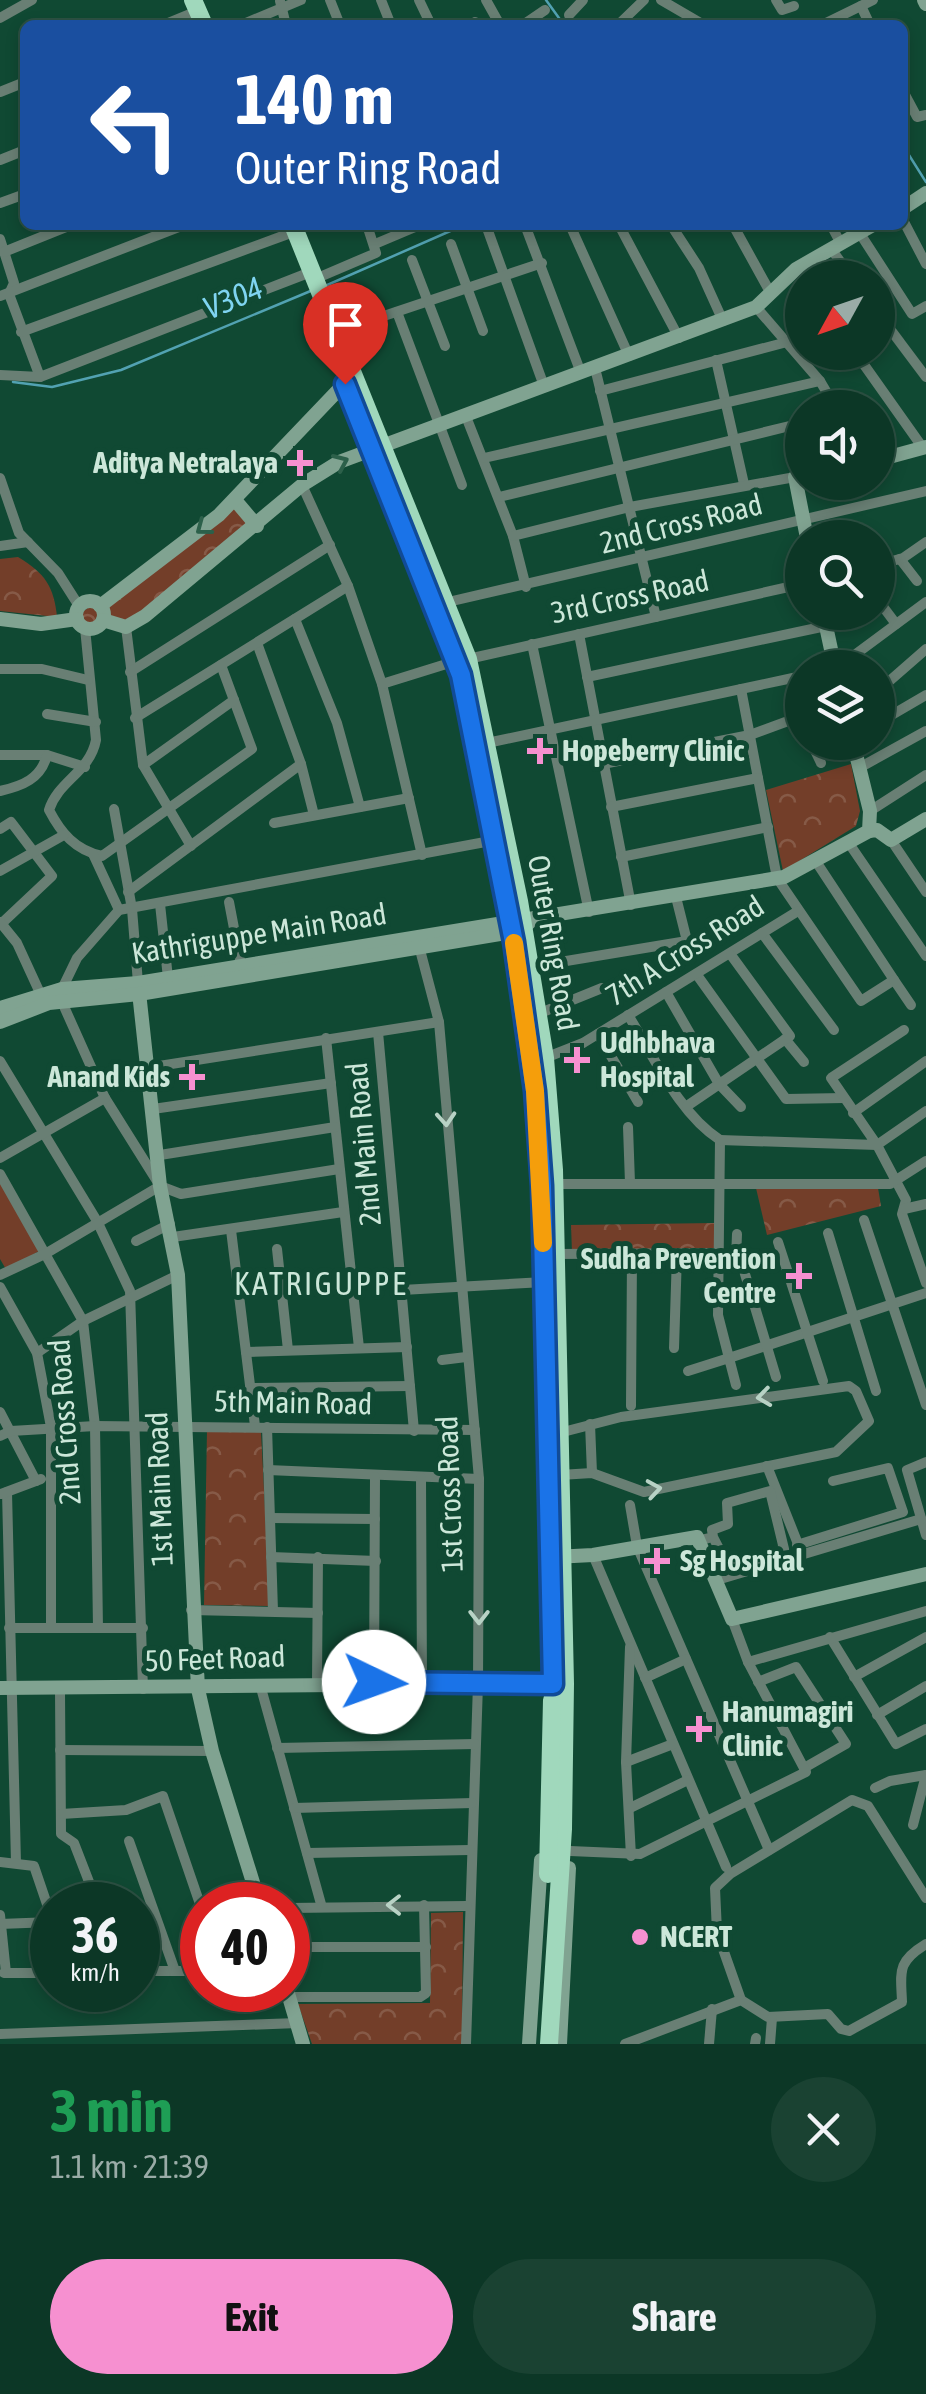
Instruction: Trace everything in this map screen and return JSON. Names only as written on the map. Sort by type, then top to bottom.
[{"type":"highway","name":"Outer Ring Road","points":[[289,230],[345,384],[379,446],[448,602],[496,840],[530,967],[538,1014],[554,1184],[560,1433],[553,1684],[556,1829]]},
{"type":"highway","name":"Outer Ring Road","points":[[318,302],[336,332],[462,660],[487,744],[519,925],[535,1091],[556,1557],[556,1829]]},
{"type":"highway","points":[[538,2044],[556,1829]]},
{"type":"highway","points":[[549,2044],[556,1829]]},
{"type":"street","points":[[0,18],[32,0]]},
{"type":"street","points":[[250,20],[281,3],[301,0]]},
{"type":"street","points":[[569,15],[583,0]]},
{"type":"street","points":[[623,20],[644,0]]},
{"type":"street","points":[[661,0],[678,20]]},
{"type":"street","points":[[776,0],[782,10],[794,6]]},
{"type":"street","points":[[832,20],[873,0]]},
{"type":"street","points":[[861,6],[868,20]]},
{"type":"street","points":[[174,20],[199,9]]},
{"type":"street","points":[[530,20],[545,10]]},
{"type":"street","points":[[908,100],[917,117],[926,115]]},
{"type":"street","points":[[4,252],[59,230]]},
{"type":"street","points":[[4,295],[171,230]]},
{"type":"street","points":[[21,332],[283,230]]},
{"type":"street","points":[[0,375],[40,377],[310,281],[373,255],[375,244],[369,230]]},
{"type":"street","points":[[375,244],[408,230]]},
{"type":"street","points":[[489,230],[544,386]]},
{"type":"street","points":[[527,230],[600,391],[656,617]]},
{"type":"street","points":[[572,230],[629,356]]},
{"type":"street","points":[[622,230],[679,338]]},
{"type":"street","points":[[674,230],[699,268],[722,322]]},
{"type":"street","points":[[736,230],[770,292]]},
{"type":"street","points":[[833,230],[843,260]]},
{"type":"street","points":[[818,260],[864,230]]},
{"type":"street","points":[[867,230],[912,314],[926,306]]},
{"type":"street","points":[[908,230],[926,264]]},
{"type":"street","points":[[0,239],[14,283],[4,295]]},
{"type":"street","points":[[451,244],[483,332]]},
{"type":"street","points":[[412,260],[445,346]]},
{"type":"street","points":[[336,332],[542,263]]},
{"type":"street","points":[[126,627],[159,606],[328,467],[436,424],[722,322],[756,307],[785,283]]},
{"type":"street","points":[[4,295],[40,377]]},
{"type":"street","points":[[756,307],[785,340]]},
{"type":"street","points":[[397,312],[436,424],[462,484]]},
{"type":"street","points":[[895,336],[926,377]]},
{"type":"street","points":[[600,391],[785,343]]},
{"type":"street","points":[[716,360],[744,484]]},
{"type":"street","points":[[811,370],[825,390]]},
{"type":"street","points":[[868,370],[924,448],[895,456]]},
{"type":"street","points":[[484,458],[820,381]]},
{"type":"street","points":[[0,619],[41,624],[80,618],[97,627],[102,613],[236,500],[345,384]]},
{"type":"street","points":[[465,414],[513,536],[526,587]]},
{"type":"street","points":[[499,497],[785,427]]},
{"type":"street","points":[[0,478],[4,506],[28,542],[58,573],[80,618],[96,722],[93,758],[53,796],[49,810],[64,835],[102,856],[252,749],[221,665]]},
{"type":"street","points":[[513,536],[630,507],[785,478]]},
{"type":"street","points":[[302,486],[348,586],[382,684],[422,854]]},
{"type":"street","name":"2nd Cross Road","points":[[804,520],[926,491]]},
{"type":"street","points":[[236,500],[257,526]]},
{"type":"street","points":[[801,500],[804,520]]},
{"type":"street","name":"2nd Cross Road","points":[[448,602],[785,524]]},
{"type":"street","points":[[0,546],[28,542]]},
{"type":"street","points":[[895,560],[926,542]]},
{"type":"street","points":[[130,672],[330,546]]},
{"type":"street","points":[[900,559],[918,581]]},
{"type":"street","points":[[135,718],[348,586]]},
{"type":"street","name":"3rd Cross Road","points":[[382,684],[462,660],[785,588]]},
{"type":"street","points":[[80,618],[88,602],[126,627]]},
{"type":"street","points":[[861,650],[926,602]]},
{"type":"street","points":[[296,619],[336,723],[360,807]]},
{"type":"street","points":[[126,627],[143,764],[166,810],[191,846]]},
{"type":"street","points":[[587,677],[785,629]]},
{"type":"street","points":[[579,634],[630,905]]},
{"type":"street","points":[[257,643],[301,764],[314,816]]},
{"type":"street","points":[[532,644],[589,912]]},
{"type":"street","points":[[895,677],[926,649]]},
{"type":"street","points":[[0,669],[42,669],[88,680]]},
{"type":"street","points":[[487,744],[785,680]]},
{"type":"street","points":[[741,689],[778,878],[855,998],[861,1002],[894,980]]},
{"type":"street","points":[[895,713],[926,694]]},
{"type":"street","points":[[143,764],[234,700]]},
{"type":"street","points":[[46,714],[96,722]]},
{"type":"street","points":[[603,764],[750,734],[785,721]]},
{"type":"street","points":[[860,768],[926,732]]},
{"type":"street","points":[[0,756],[47,756],[85,767]]},
{"type":"street","points":[[0,791],[44,769],[47,756]]},
{"type":"street","points":[[858,760],[870,811],[869,831]]},
{"type":"street","points":[[128,892],[301,764]]},
{"type":"street","points":[[870,811],[926,775]]},
{"type":"street","points":[[611,807],[758,778]]},
{"type":"street","points":[[274,823],[409,798]]},
{"type":"street","name":"1st Main Road","points":[[114,809],[132,909],[160,1155],[160,1186],[178,1275],[187,1427],[191,1610],[198,1688],[212,1750],[253,1882]]},
{"type":"street","points":[[891,840],[926,818]]},
{"type":"street","points":[[6,826],[37,852],[52,878],[1,923],[17,943],[40,994]]},
{"type":"street","points":[[621,857],[768,827]]},
{"type":"street","points":[[519,925],[778,878],[877,830],[891,840],[926,892]]},
{"type":"street","points":[[0,871],[64,835]]},
{"type":"street","points":[[338,1169],[181,1194],[160,1186],[106,1098],[62,996],[77,958],[119,910],[496,840]]},
{"type":"street","points":[[848,842],[926,956]]},
{"type":"street","points":[[93,854],[119,910]]},
{"type":"street","points":[[815,860],[911,1005]]},
{"type":"street","points":[[676,897],[687,941]]},
{"type":"street","points":[[228,902],[241,966]]},
{"type":"street","points":[[160,904],[168,978]]},
{"type":"street","name":"7th A Cross Road","points":[[545,1058],[598,1034],[798,911]]},
{"type":"street","points":[[530,967],[709,936],[741,917]]},
{"type":"street","name":"Kathriguppe Main Road","points":[[0,1008],[40,994],[62,996],[139,989],[420,946],[519,925]]},
{"type":"street","name":"Kathriguppe Main Road","points":[[139,989],[168,978],[519,925]]},
{"type":"street","points":[[762,933],[834,1030]]},
{"type":"street","name":"1st Cross Road","points":[[420,946],[439,1022],[466,1357],[480,1479],[478,1684],[467,1906],[466,2044]]},
{"type":"street","points":[[687,1106],[790,1036],[731,955]]},
{"type":"street","points":[[696,975],[788,1100],[844,1098]]},
{"type":"street","points":[[538,1014],[602,988]]},
{"type":"street","points":[[666,992],[719,1084],[741,1107]]},
{"type":"street","name":"Kathriguppe Main Road","points":[[0,1022],[62,996]]},
{"type":"street","points":[[628,1016],[687,1106],[720,1140],[877,1145],[926,1111]]},
{"type":"street","points":[[95,1076],[439,1022]]},
{"type":"street","points":[[904,1030],[831,1078],[877,1145],[906,1200],[904,1209],[926,1283]]},
{"type":"street","name":"2nd Main Road","points":[[378,1032],[414,1430]]},
{"type":"street","points":[[598,1034],[638,1102]]},
{"type":"street","points":[[326,1038],[342,1212],[360,1348]]},
{"type":"street","points":[[785,1039],[804,1062]]},
{"type":"street","points":[[854,1112],[926,1060]]},
{"type":"street","points":[[0,1061],[97,1221],[130,1297],[144,1628],[143,1689]]},
{"type":"street","name":"2nd Main Road","points":[[153,1109],[331,1083]]},
{"type":"street","points":[[0,1158],[106,1098]]},
{"type":"street","points":[[160,1155],[335,1127]]},
{"type":"street","points":[[628,1128],[630,1183]]},
{"type":"street","points":[[720,1140],[718,1314],[736,1385]]},
{"type":"street","points":[[554,1184],[896,1183],[926,1161]]},
{"type":"street","name":"2nd Cross Road","points":[[0,1174],[83,1321],[96,1426],[98,1628]]},
{"type":"street","points":[[0,1275],[45,1254],[160,1186]]},
{"type":"street","points":[[904,1209],[926,1204]]},
{"type":"street","points":[[136,1242],[171,1231],[230,1230],[342,1212]]},
{"type":"street","points":[[864,1220],[926,1406]]},
{"type":"street","points":[[230,1230],[250,1388],[268,1470],[273,1612]]},
{"type":"street","points":[[828,1233],[876,1391]]},
{"type":"street","points":[[736,1259],[737,1234]]},
{"type":"street","points":[[778,1242],[823,1380]]},
{"type":"street","points":[[277,1248],[288,1350]]},
{"type":"street","points":[[554,1254],[678,1254],[736,1259],[742,1264],[776,1376]]},
{"type":"street","points":[[631,1406],[632,1254]]},
{"type":"street","points":[[674,1348],[678,1254]]},
{"type":"street","points":[[37,1354],[83,1321],[178,1275]]},
{"type":"street","points":[[402,1290],[544,1282]]},
{"type":"street","points":[[0,1287],[37,1354],[51,1428],[51,1628]]},
{"type":"street","points":[[688,1371],[926,1293]]},
{"type":"street","points":[[246,1352],[406,1347]]},
{"type":"street","points":[[442,1360],[466,1357]]},
{"type":"street","points":[[250,1388],[410,1386]]},
{"type":"street","points":[[560,1433],[590,1424],[849,1386],[856,1391],[869,1424],[844,1448],[639,1492],[592,1473],[560,1474]]},
{"type":"street","points":[[0,1412],[6,1433],[36,1480]]},
{"type":"street","points":[[590,1424],[592,1473]]},
{"type":"street","name":"5th Main Road","points":[[6,1433],[96,1426],[474,1430]]},
{"type":"street","points":[[926,1462],[906,1470],[922,1511],[926,1535]]},
{"type":"street","points":[[767,1466],[800,1550]]},
{"type":"street","points":[[800,1550],[904,1512],[886,1467],[833,1481]]},
{"type":"street","points":[[268,1470],[480,1479]]},
{"type":"street","points":[[16,1863],[6,1731],[9,1628],[3,1493],[50,1477]]},
{"type":"street","points":[[374,1682],[375,1477]]},
{"type":"street","points":[[421,1478],[422,1684]]},
{"type":"street","points":[[556,1557],[593,1556],[692,1536],[707,1539],[726,1567],[771,1559],[786,1546],[770,1492],[727,1503],[728,1522],[712,1530],[707,1539],[716,1580],[748,1662],[806,1772],[630,1856],[570,1851]]},
{"type":"street","points":[[630,1505],[637,1546],[770,1850]]},
{"type":"street","points":[[716,1580],[922,1511]]},
{"type":"street","points":[[270,1518],[375,1519]]},
{"type":"street","points":[[593,1556],[726,1866]]},
{"type":"street","points":[[271,1557],[376,1561]]},
{"type":"street","points":[[318,1557],[318,1682]]},
{"type":"street","points":[[732,1618],[926,1574]]},
{"type":"street","points":[[191,1610],[318,1612]]},
{"type":"street","points":[[748,1662],[926,1611]]},
{"type":"street","points":[[9,1628],[144,1628]]},
{"type":"street","points":[[830,1637],[896,1744],[926,1730]]},
{"type":"street","points":[[854,1677],[926,1638]]},
{"type":"street","points":[[630,1643],[626,1762],[630,1856]]},
{"type":"street","points":[[645,1678],[686,1659]]},
{"type":"street","points":[[758,1682],[796,1667],[846,1744],[804,1768]]},
{"type":"street","name":"50 Feet Road","points":[[6,1688],[260,1688],[318,1682],[553,1684]]},
{"type":"street","points":[[878,1714],[926,1686]]},
{"type":"street","points":[[260,1688],[321,1904]]},
{"type":"street","points":[[60,1690],[61,1834],[74,1843],[89,1882]]},
{"type":"street","points":[[276,1748],[475,1744]]},
{"type":"street","points":[[626,1762],[673,1744]]},
{"type":"street","points":[[60,1750],[212,1750]]},
{"type":"street","points":[[875,1788],[890,1781],[926,1775],[913,1825]]},
{"type":"street","points":[[630,1808],[688,1780]]},
{"type":"street","points":[[60,1814],[126,1810],[163,1796],[192,1882]]},
{"type":"street","points":[[926,1898],[886,1832],[859,1799],[770,1850],[716,1888],[716,1932],[741,2000],[772,2018],[828,2014],[841,2029],[849,2030],[902,2002],[899,1974],[912,1953],[926,1944]]},
{"type":"street","points":[[294,1808],[472,1803]]},
{"type":"street","points":[[529,2044],[541,1853],[556,1829],[570,1851],[560,2044]]},
{"type":"street","points":[[754,1860],[757,1863],[798,1840]]},
{"type":"street","points":[[129,1841],[176,1971]]},
{"type":"street","points":[[307,1853],[470,1850]]},
{"type":"street","points":[[0,1862],[34,1866],[39,1882]]},
{"type":"street","points":[[310,1905],[467,1906]]},
{"type":"street","points":[[310,1994],[420,1997],[426,1992],[424,1905]]},
{"type":"street","points":[[30,1921],[1,1921],[3,1973],[30,1972]]},
{"type":"street","points":[[310,1947],[426,1948]]},
{"type":"street","points":[[160,1971],[180,1971]]},
{"type":"street","points":[[625,2044],[741,2000]]},
{"type":"street","points":[[708,2044],[712,2009]]},
{"type":"street","points":[[294,2012],[303,2044]]},
{"type":"street","points":[[770,2044],[772,2018]]},
{"type":"street","points":[[0,2034],[298,2024]]},
{"type":"street","points":[[659,2044],[660,2030]]},
{"type":"street","points":[[849,2030],[852,2044]]},
{"type":"green space","points":[[234,500],[256,519],[127,625],[85,629],[81,613]]},
{"type":"green space","points":[[18,557],[46,582],[57,617],[0,611],[0,559]]},
{"type":"green space","points":[[851,764],[860,811],[856,826],[783,871],[766,790]]},
{"type":"green space","points":[[0,1180],[39,1251],[7,1271],[0,1259]]},
{"type":"green space","points":[[756,1188],[878,1188],[881,1206],[767,1235]]},
{"type":"green space","points":[[715,1223],[715,1251],[572,1252],[571,1225]]},
{"type":"green space","points":[[207,1430],[261,1432],[270,1606],[204,1605]]},
{"type":"green space","points":[[463,1912],[462,2044],[312,2044],[301,2012],[310,2012],[310,2004],[430,2003],[431,1913]]},
{"type":"waterway","points":[[546,0],[560,20]]},
{"type":"waterway","name":"V304","points":[[908,154],[926,182]]},
{"type":"waterway","name":"V304","points":[[325,286],[453,230]]},
{"type":"waterway","name":"V304","points":[[13,382],[52,387],[121,370],[313,290]]},
{"type":"slow traffic","points":[[514,943],[535,1091],[543,1243]]},
{"type":"place","name":"Aditya Netralaya","points":[[300,463]]},
{"type":"place","name":"Hopeberry Clinic","points":[[540,751]]},
{"type":"place","name":"Udhbhava Hospital","points":[[577,1060]]},
{"type":"place","name":"Anand Kids","points":[[192,1077]]},
{"type":"place","name":"Sudha Prevention Centre","points":[[799,1276]]},
{"type":"place","name":"Sg Hospital","points":[[657,1561]]},
{"type":"place","name":"Hanumagiri Clinic","points":[[699,1729]]},
{"type":"place","name":"NCERT","points":[[640,1937]]},
{"type":"district","name":"KATRIGUPPE","points":[[321,1284]]},
{"type":"route","points":[[345,384],[461,675],[514,942],[535,1091],[542,1186],[553,1684],[374,1682]]}]
